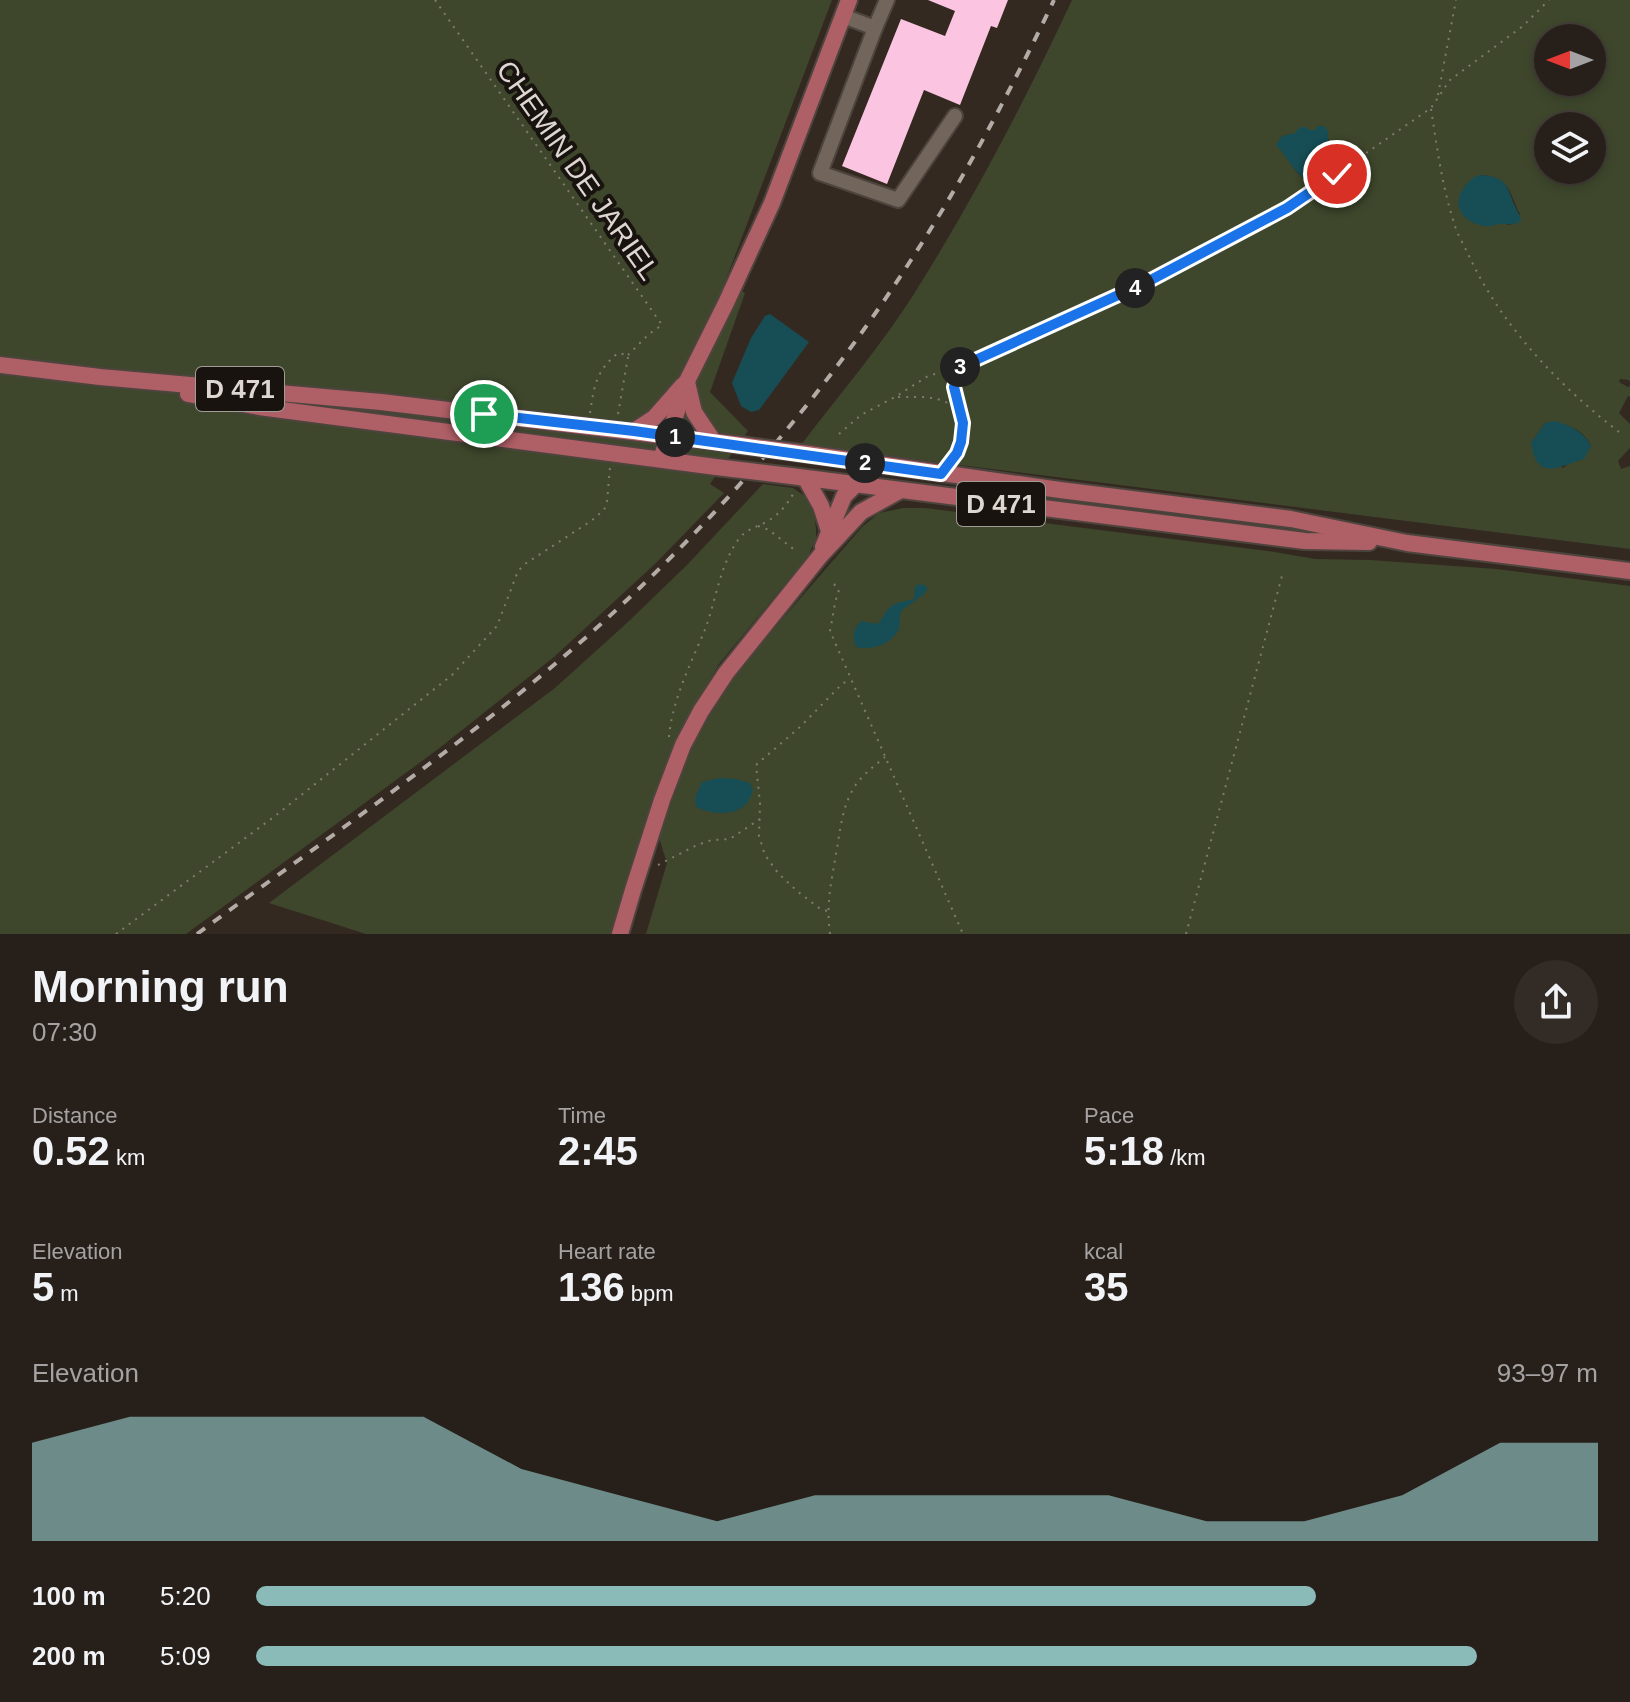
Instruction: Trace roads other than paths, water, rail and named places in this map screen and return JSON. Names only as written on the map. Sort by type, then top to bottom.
[{"type":"main road","points":[[661,459],[687,381],[767,215],[846,8]]},
{"type":"main road","name":"D 471","points":[[0,365],[381,402],[634,431],[1291,519],[1407,543],[1630,571]]},
{"type":"main road","name":"D 471","points":[[100,377],[259,407],[899,491],[1305,541],[1407,543]]},
{"type":"main road","points":[[634,431],[654,418],[687,381]]},
{"type":"main road","points":[[687,381],[694,412],[714,442]]},
{"type":"main road","points":[[859,462],[856,484],[861,495],[861,512]]},
{"type":"main road","points":[[798,478],[821,506],[829,531]]},
{"type":"main road","points":[[820,556],[844,496],[856,484]]},
{"type":"main road","points":[[620,934],[678,757],[701,711],[726,673],[820,556],[861,512],[899,491]]},
{"type":"lane","points":[[887,0],[820,173],[898,200],[955,116]]},
{"type":"lane","points":[[846,8],[875,28]]},
{"type":"water","points":[[1318,126],[1324,126],[1328,131],[1328,139],[1336,152],[1327,171],[1318,180],[1307,181],[1276,145],[1282,136],[1295,133],[1300,127],[1315,130]]},
{"type":"water","points":[[1480,175],[1494,177],[1506,185],[1521,221],[1487,226],[1465,217],[1459,206],[1461,193],[1470,180]]},
{"type":"water","points":[[770,314],[809,342],[759,410],[751,412],[741,406],[732,383],[751,338],[765,316]]},
{"type":"water","points":[[1555,421],[1576,430],[1591,446],[1584,459],[1551,469],[1544,468],[1534,456],[1531,443],[1545,423]]},
{"type":"water","points":[[918,584],[928,588],[901,611],[899,629],[894,636],[879,646],[856,647],[854,633],[861,621],[877,624],[891,606],[914,599]]},
{"type":"water","points":[[720,778],[750,783],[753,791],[747,803],[736,811],[723,813],[696,807],[695,798],[702,782]]},
{"type":"railway","points":[[197,934],[398,788],[545,673],[637,591],[723,503],[841,361],[911,260],[987,133],[1054,0]]}]
